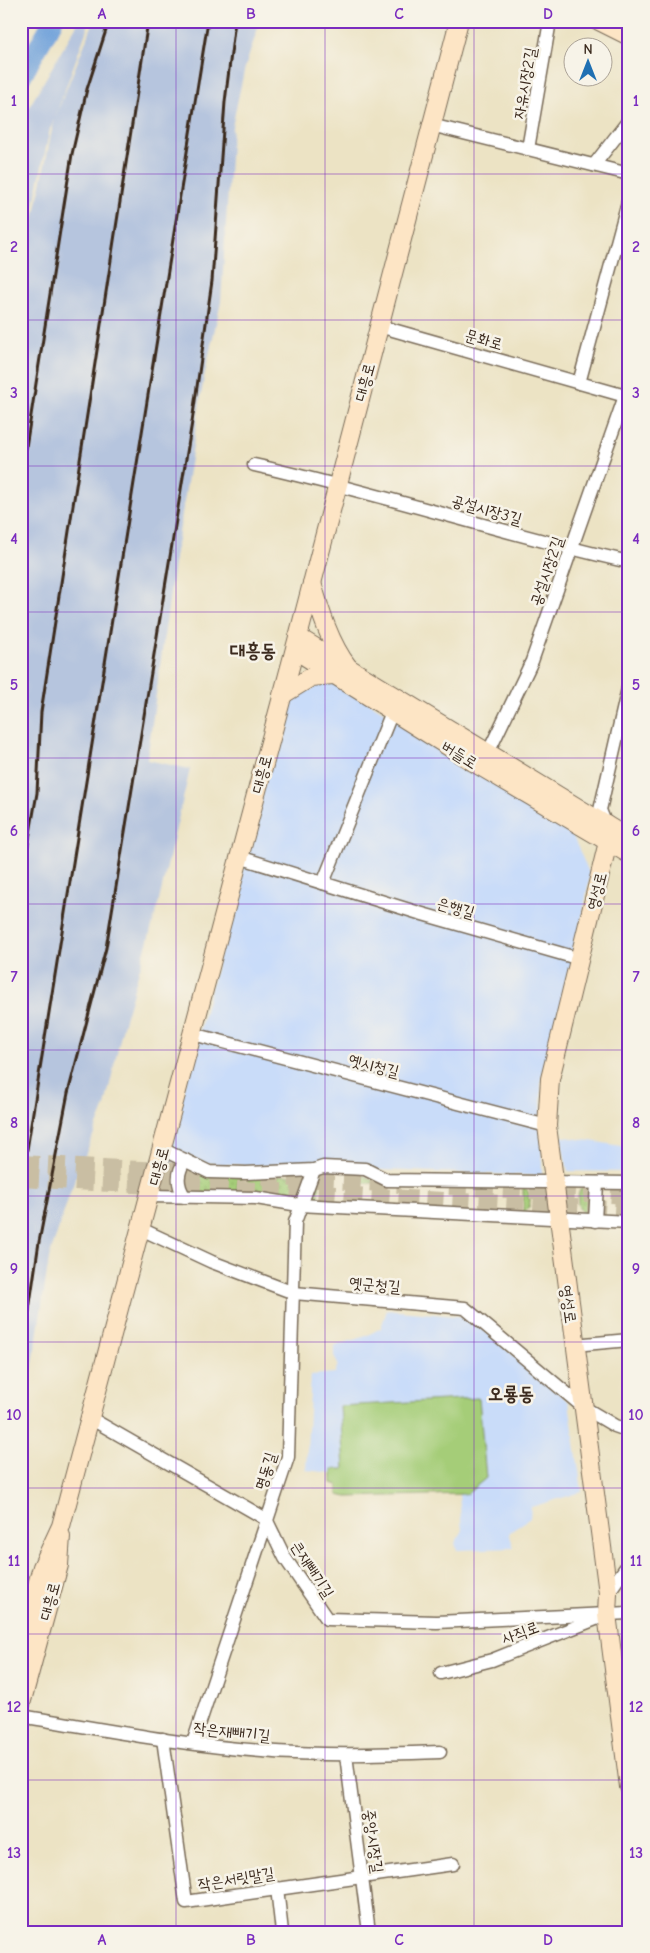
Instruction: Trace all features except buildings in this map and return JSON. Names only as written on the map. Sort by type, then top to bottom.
[{"type":"street","name":"대흥로","points":[[21,1643],[42,1567],[61,1526],[193,1034],[459,21]]},
{"type":"street","name":"자유시장2길","points":[[528,149],[550,21]]},
{"type":"street","points":[[599,21],[629,36]]},
{"type":"street","points":[[594,165],[629,120]]},
{"type":"street","points":[[432,125],[629,174]]},
{"type":"street","points":[[579,383],[629,198]]},
{"type":"street","name":"문화로","points":[[379,326],[627,396]]},
{"type":"street","name":"공설시장2길","points":[[488,753],[532,662],[570,549],[627,396]]},
{"type":"street","name":"공설시장3길","points":[[254,465],[337,484],[570,549],[629,562]]},
{"type":"street","points":[[312,583],[326,625],[342,660],[349,669]]},
{"type":"street","name":"버들로","points":[[296,643],[392,693],[488,753],[607,834],[629,854]]},
{"type":"street","name":"버들로","points":[[296,643],[333,675],[392,712],[607,834],[629,839]]},
{"type":"street","points":[[282,695],[311,677],[333,675]]},
{"type":"street","points":[[607,834],[600,810],[629,684]]},
{"type":"street","points":[[323,883],[392,712]]},
{"type":"street","name":"영성로","points":[[607,834],[580,959],[550,1079],[547,1126],[574,1345],[608,1593],[607,1614],[625,1722],[629,1787]]},
{"type":"street","name":"은행길","points":[[239,857],[350,892],[580,959]]},
{"type":"street","name":"옛시청길","points":[[193,1034],[547,1126]]},
{"type":"street","points":[[162,1149],[209,1172],[246,1173],[314,1170],[323,1167],[365,1169],[388,1180],[629,1183]]},
{"type":"street","points":[[185,1160],[178,1176],[180,1190],[185,1197]]},
{"type":"street","name":"명동길","points":[[193,1742],[288,1457],[295,1222],[299,1205],[314,1170]]},
{"type":"street","points":[[595,1220],[597,1183]]},
{"type":"street","points":[[150,1196],[256,1198],[299,1205],[629,1222]]},
{"type":"street","name":"옛군청길","points":[[141,1229],[212,1262],[294,1293],[465,1308],[583,1407],[614,1426],[629,1431]]},
{"type":"street","points":[[574,1345],[629,1340]]},
{"type":"street","points":[[90,1418],[266,1519]]},
{"type":"street","name":"큰재빼기길","points":[[266,1519],[285,1558],[327,1619],[437,1622],[607,1614]]},
{"type":"street","name":"대흥로","points":[[21,1704],[59,1565],[61,1526]]},
{"type":"street","points":[[21,1676],[61,1526]]},
{"type":"street","points":[[608,1593],[629,1563]]},
{"type":"street","points":[[607,1614],[629,1613]]},
{"type":"street","name":"사직로","points":[[441,1673],[492,1660],[607,1614]]},
{"type":"street","name":"작은재빼기길","points":[[21,1716],[163,1739],[263,1751],[346,1754],[440,1752]]},
{"type":"street","name":"작은서릿말길","points":[[163,1739],[186,1902],[453,1864]]},
{"type":"street","name":"중앙시장길","points":[[346,1754],[369,1932]]},
{"type":"street","points":[[277,1888],[282,1932]]},
{"type":"shaded area","points":[[79,21],[90,21],[55,117],[94,21],[260,21],[244,71],[232,127],[221,302],[204,377],[174,564],[147,760],[190,769],[157,909],[123,1026],[105,1106],[71,1190],[49,1258],[21,1443],[21,283],[54,120],[50,129],[21,265],[21,121]]},
{"type":"shaded area","points":[[331,679],[568,825],[590,875],[576,951],[541,1079],[542,1176],[165,1162],[286,704],[294,692],[310,690]]},
{"type":"shaded area","points":[[560,1136],[627,1147],[629,1145],[629,1172],[568,1171]]},
{"type":"shaded area","points":[[387,1310],[466,1317],[569,1402],[582,1492],[531,1507],[530,1518],[509,1533],[514,1548],[457,1550],[455,1543],[462,1532],[459,1494],[347,1497],[338,1495],[338,1485],[332,1483],[332,1473],[306,1470],[311,1375],[335,1373],[338,1364],[334,1357],[334,1346],[366,1336],[381,1328]]},
{"type":"green space","points":[[185,1165],[241,1176],[241,1180],[238,1180],[238,1195],[189,1195],[181,1177]]},
{"type":"green space","points":[[320,1172],[319,1202],[314,1201],[310,1196]]},
{"type":"green space","points":[[357,1173],[381,1183],[357,1183]]},
{"type":"green space","points":[[301,1175],[294,1198],[254,1195],[253,1187],[248,1187],[248,1176]]},
{"type":"green space","points":[[523,1186],[528,1191],[530,1199],[529,1208],[523,1213]]},
{"type":"green space","points":[[588,1186],[587,1216],[579,1208],[578,1201],[580,1190]]},
{"type":"green space","points":[[479,1398],[486,1478],[467,1494],[347,1497],[338,1495],[338,1485],[332,1483],[332,1469],[344,1469],[340,1406]]},
{"type":"waterway","points":[[21,77],[53,21]]},
{"type":"tunnel","points":[[21,1164],[219,1174]]},
{"type":"tunnel","points":[[262,1176],[401,1184]]},
{"type":"tunnel","points":[[21,1178],[629,1211]]},
{"type":"tunnel","points":[[449,1186],[629,1195]]},
{"type":"railway","points":[[21,479],[72,154],[87,89],[109,21]]},
{"type":"railway","points":[[21,884],[37,793],[41,712],[148,21]]},
{"type":"railway","points":[[21,1187],[208,21]]},
{"type":"railway","points":[[21,1364],[39,1242],[68,1093],[106,948],[192,422],[212,281],[225,102],[235,21]]},
{"type":"district","name":"대흥동","points":[[253,650]]},
{"type":"district","name":"오룡동","points":[[511,1393]]}]
